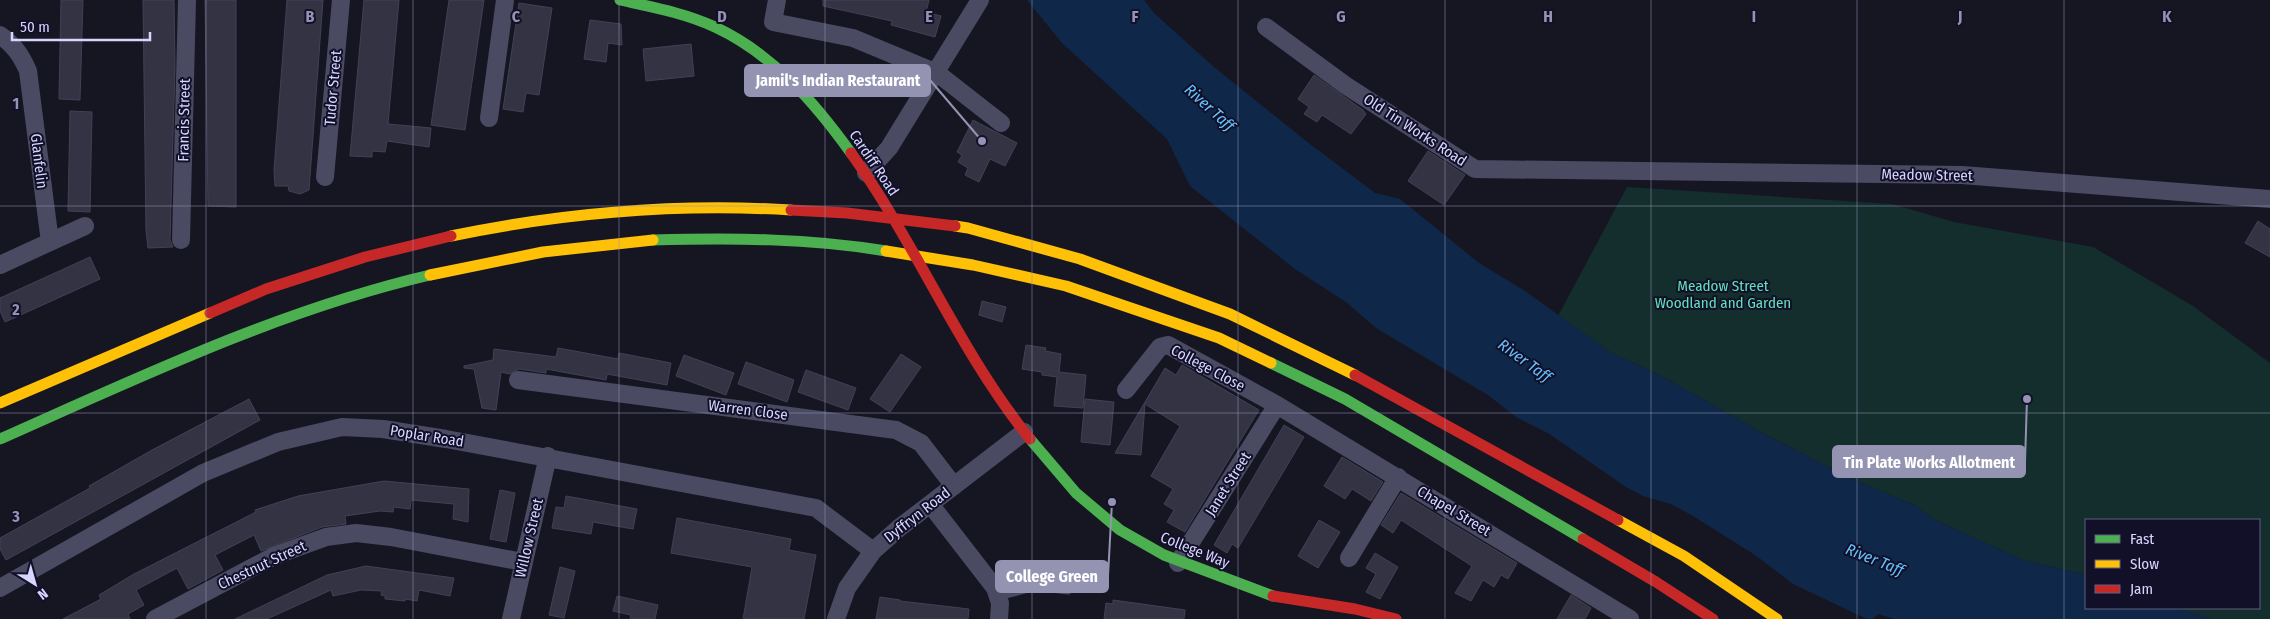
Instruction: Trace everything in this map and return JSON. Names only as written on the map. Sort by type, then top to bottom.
[{"type":"main road","name":"Cardiff Road","points":[[620,0],[661,9],[722,30],[781,70],[809,97],[866,173],[954,326],[1024,432]]},
{"type":"main road","points":[[0,403],[266,289],[365,256],[453,236],[539,220],[654,209],[763,208],[846,213],[968,228],[1080,258],[1230,314],[1348,371],[1684,556],[1777,619]]},
{"type":"main road","points":[[0,439],[160,368],[289,317],[392,284],[468,266],[543,252],[654,240],[764,239],[853,245],[973,265],[1066,286],[1228,343],[1345,399],[1656,582],[1713,619]]},
{"type":"main road","name":"College Way","points":[[1024,432],[1072,487],[1107,521],[1146,546],[1178,563],[1277,597],[1358,610],[1396,619]]},
{"type":"street","name":"Francis Street","points":[[181,240],[186,0]]},
{"type":"street","name":"Tudor Street","points":[[325,177],[341,0]]},
{"type":"street","points":[[488,118],[505,0]]},
{"type":"street","points":[[776,0],[773,22],[853,38],[937,72],[1001,123]]},
{"type":"street","points":[[866,173],[889,148],[978,3]]},
{"type":"street","name":"Old Tin Works Road","points":[[1266,27],[1345,85],[1475,169],[1583,170]]},
{"type":"street","name":"Glanfelin","points":[[0,35],[12,44],[22,56],[28,71],[50,242]]},
{"type":"street","name":"Meadow Street","points":[[1583,170],[1962,175],[2270,199]]},
{"type":"street","points":[[0,265],[85,226]]},
{"type":"street","name":"College Close","points":[[1126,390],[1160,347],[1165,345],[1277,405]]},
{"type":"street","name":"Warren Close","points":[[518,380],[896,430],[921,443],[954,486]]},
{"type":"street","name":"Chapel Street","points":[[1277,405],[1630,619]]},
{"type":"street","name":"Janet Street","points":[[1178,563],[1277,405]]},
{"type":"street","name":"Poplar Road","points":[[0,588],[203,473],[278,442],[342,427],[383,429],[548,456],[816,508],[873,551]]},
{"type":"street","name":"Dyffryn Road","points":[[836,619],[847,588],[873,551],[930,504],[1024,432]]},
{"type":"street","name":"Willow Street","points":[[511,619],[548,456]]},
{"type":"street","points":[[1349,558],[1398,477]]},
{"type":"street","points":[[930,504],[980,566],[995,588],[1000,603],[999,619]]},
{"type":"street","name":"Chestnut Street","points":[[155,619],[274,556],[326,537],[356,533],[391,537],[523,562]]},
{"type":"lane","points":[[998,596],[1036,586],[1068,590]]},
{"type":"green space","name":"Meadow Street Woodland and Garden","points":[[1627,187],[1892,204],[1954,222],[2093,247],[2193,306],[2270,363],[2270,619],[2212,619],[2179,609],[2260,609],[2260,519],[2085,519],[2085,575],[2023,560],[1935,520],[1914,505],[1850,478],[1764,434],[1665,378],[1610,352],[1558,316]]},
{"type":"water","name":"River Taff","points":[[1027,0],[1144,0],[1155,14],[1214,67],[1306,141],[1375,193],[1400,199],[1479,263],[1525,291],[1610,352],[1665,378],[1764,434],[1850,478],[1914,505],[1935,520],[2023,560],[2085,575],[2085,609],[2179,609],[2212,619],[1894,619],[1878,614],[1873,619],[1867,619],[1793,584],[1755,555],[1693,516],[1671,504],[1643,496],[1626,487],[1548,433],[1516,417],[1488,395],[1376,328],[1346,302],[1295,269],[1190,186],[1167,139],[1062,43]]},
{"type":"building","points":[[61,0],[83,0],[80,100],[59,99]]},
{"type":"building","points":[[143,0],[174,0],[175,67],[170,240],[173,247],[148,248],[146,230]]},
{"type":"building","points":[[205,0],[236,0],[236,207],[208,206]]},
{"type":"building","points":[[287,0],[323,0],[309,190],[300,194],[289,191],[288,186],[275,186],[274,170]]},
{"type":"building","points":[[364,0],[399,0],[388,124],[431,128],[429,147],[387,141],[385,152],[372,151],[372,157],[350,156]]},
{"type":"building","points":[[449,0],[484,0],[465,130],[431,125]]},
{"type":"building","points":[[823,0],[929,0],[926,12],[941,16],[935,37],[891,25],[892,21],[823,6]]},
{"type":"building","points":[[519,3],[552,8],[539,95],[526,93],[523,112],[503,109]]},
{"type":"building","points":[[590,20],[621,24],[622,45],[608,43],[606,62],[584,59]]},
{"type":"building","points":[[691,44],[694,76],[646,81],[643,49]]},
{"type":"building","points":[[1314,75],[1366,114],[1351,134],[1322,115],[1317,122],[1304,114],[1309,107],[1298,99]]},
{"type":"building","points":[[70,111],[92,112],[90,212],[68,211]]},
{"type":"building","points":[[973,120],[1017,143],[1005,166],[990,159],[979,182],[965,175],[968,168],[958,162],[962,155],[957,152]]},
{"type":"building","points":[[1428,151],[1465,175],[1444,205],[1408,181]]},
{"type":"building","points":[[2258,221],[2270,229],[2270,257],[2245,243]]},
{"type":"building","points":[[90,257],[100,279],[5,322],[0,311],[0,298]]},
{"type":"building","points":[[982,301],[1006,307],[1002,322],[979,315]]},
{"type":"building","points":[[1026,345],[1046,348],[1045,351],[1061,354],[1059,372],[1086,375],[1083,408],[1054,406],[1057,377],[1042,375],[1042,372],[1022,369]]},
{"type":"building","points":[[558,348],[618,359],[619,353],[671,363],[667,385],[607,374],[606,380],[546,369],[546,373],[519,369],[510,374],[501,372],[496,410],[482,408],[474,369],[464,368],[464,366],[493,360],[494,349],[556,357]]},
{"type":"building","points":[[901,354],[921,367],[890,412],[870,399]]},
{"type":"building","points":[[684,355],[734,373],[726,395],[676,376]]},
{"type":"building","points":[[746,362],[794,380],[787,402],[738,384]]},
{"type":"building","points":[[1182,365],[1259,410],[1185,532],[1167,522],[1174,510],[1164,504],[1173,489],[1151,476],[1180,426],[1145,404],[1141,455],[1115,453],[1165,368],[1176,375]]},
{"type":"building","points":[[806,370],[856,388],[848,410],[798,392]]},
{"type":"building","points":[[249,399],[260,420],[6,560],[0,549],[0,538],[90,488],[89,486],[152,450]]},
{"type":"building","points":[[1085,399],[1114,402],[1110,445],[1081,442]]},
{"type":"building","points":[[1284,425],[1304,437],[1238,548],[1232,544],[1227,553],[1214,545]]},
{"type":"building","points":[[1342,457],[1383,482],[1371,501],[1352,489],[1345,499],[1324,486]]},
{"type":"building","points":[[384,481],[469,489],[468,522],[453,519],[454,504],[411,500],[410,509],[394,507],[393,512],[380,511],[345,516],[346,524],[322,527],[261,551],[254,535],[215,555],[223,570],[188,589],[177,568],[136,590],[144,605],[128,614],[130,619],[63,619],[101,599],[99,595],[134,574],[256,512],[255,510],[298,496]]},
{"type":"building","points":[[500,490],[515,493],[506,542],[490,539]]},
{"type":"building","points":[[1401,493],[1517,563],[1508,579],[1501,575],[1494,587],[1483,580],[1471,601],[1455,593],[1472,566],[1401,520],[1393,533],[1381,525]]},
{"type":"building","points":[[566,496],[637,509],[633,529],[593,522],[591,534],[552,528],[556,507],[564,508]]},
{"type":"building","points":[[677,518],[791,539],[789,550],[816,555],[804,619],[743,619],[752,567],[671,553]]},
{"type":"building","points":[[1319,520],[1340,532],[1318,568],[1298,556]]},
{"type":"building","points":[[1375,553],[1398,567],[1380,599],[1366,592],[1376,574],[1366,568]]},
{"type":"building","points":[[366,566],[454,578],[450,596],[419,590],[417,601],[405,599],[405,601],[385,599],[385,596],[381,595],[382,591],[361,590],[333,596],[331,590],[267,619],[235,619],[327,575]]},
{"type":"building","points":[[560,567],[575,571],[564,618],[549,615]]},
{"type":"building","points":[[1571,595],[1591,608],[1585,619],[1557,619]]},
{"type":"building","points":[[617,596],[658,605],[655,619],[630,619],[631,615],[613,611]]},
{"type":"building","points":[[880,597],[969,609],[968,619],[876,619]]},
{"type":"building","points":[[1113,600],[1185,610],[1184,619],[1104,619],[1106,603],[1113,604]]},
{"type":"traffic: fast","points":[[620,0],[668,11],[704,22],[736,38],[756,51],[791,81],[807,98],[851,153]]},
{"type":"traffic: fast","points":[[653,240],[799,241],[886,251]]},
{"type":"traffic: fast","points":[[0,439],[158,369],[265,326],[319,307],[430,275]]},
{"type":"traffic: fast","points":[[1271,363],[1345,399],[1583,539]]},
{"type":"traffic: fast","points":[[1030,439],[1076,493],[1120,530],[1164,555],[1273,596]]},
{"type":"traffic: slow","points":[[451,236],[535,221],[620,212],[705,208],[791,210]]},
{"type":"traffic: slow","points":[[955,226],[1080,259],[1230,314],[1355,375]]},
{"type":"traffic: slow","points":[[430,275],[543,252],[653,240]]},
{"type":"traffic: slow","points":[[886,251],[973,265],[1066,286],[1219,338],[1271,363]]},
{"type":"traffic: slow","points":[[0,403],[210,313]]},
{"type":"traffic: slow","points":[[1618,520],[1684,556],[1777,619]]},
{"type":"traffic: jam","points":[[851,153],[897,224],[981,370],[1030,439]]},
{"type":"traffic: jam","points":[[791,210],[847,213],[955,226]]},
{"type":"traffic: jam","points":[[210,313],[266,289],[365,257],[451,236]]},
{"type":"traffic: jam","points":[[1355,375],[1618,520]]},
{"type":"traffic: jam","points":[[1583,539],[1656,582],[1713,619]]},
{"type":"traffic: jam","points":[[1273,596],[1355,609],[1396,619]]},
{"type":"place","name":"Jamil's Indian Restaurant","points":[[982,141]]},
{"type":"place","name":"Tin Plate Works Allotment","points":[[2027,399]]},
{"type":"place","name":"College Green","points":[[1112,502]]}]
